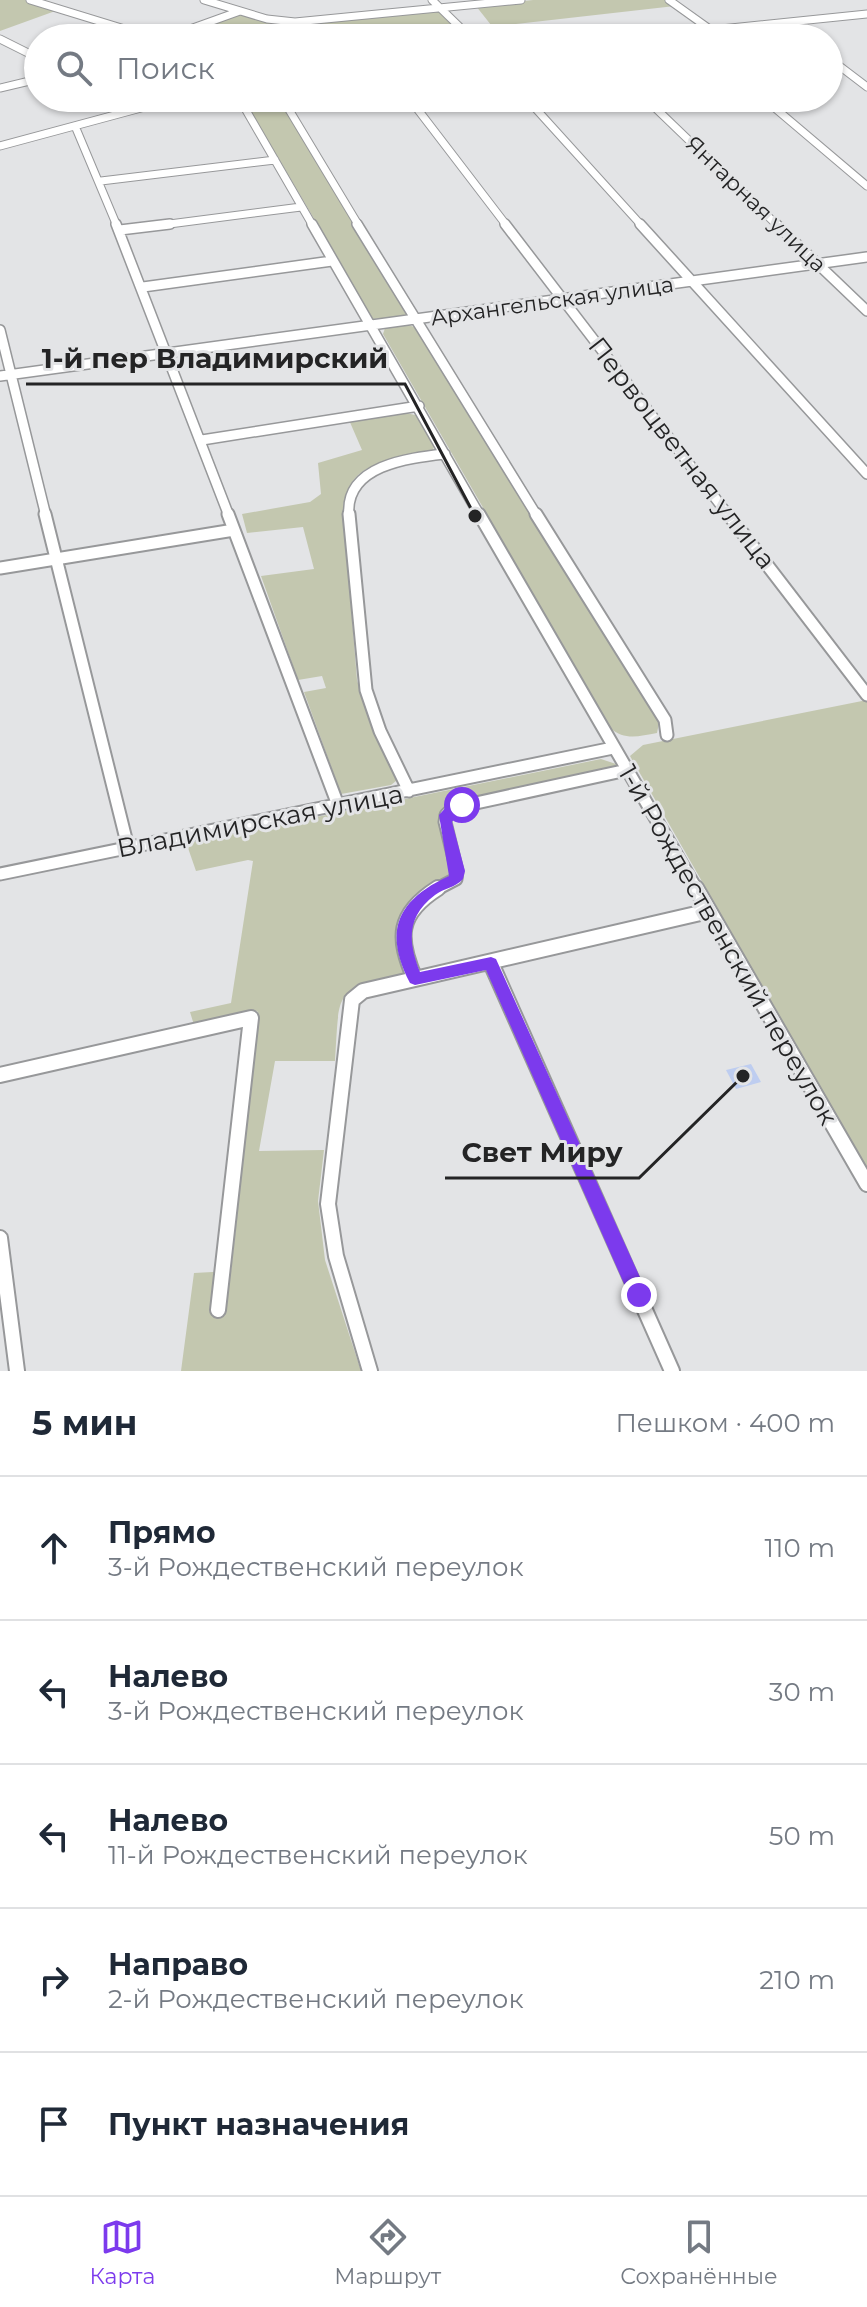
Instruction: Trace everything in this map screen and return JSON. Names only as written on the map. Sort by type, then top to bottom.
[{"type":"street","points":[[30,0],[108,24]]},
{"type":"street","points":[[204,0],[279,21],[295,22],[521,0]]},
{"type":"street","points":[[432,0],[457,24]]},
{"type":"street","points":[[669,0],[703,24]]},
{"type":"street","points":[[204,24],[240,11]]},
{"type":"street","points":[[773,24],[867,14]]},
{"type":"street","points":[[0,39],[24,51]]},
{"type":"street","points":[[843,69],[867,87]]},
{"type":"street","points":[[0,88],[24,82]]},
{"type":"street","points":[[0,146],[126,112]]},
{"type":"street","name":"1-й Рождественский переулок","points":[[247,112],[867,1184]]},
{"type":"street","points":[[290,112],[415,320],[665,720],[667,735]]},
{"type":"street","name":"Первоцветная улица","points":[[420,112],[867,695]]},
{"type":"street","points":[[539,112],[867,474]]},
{"type":"street","name":"Янтарная улица","points":[[660,112],[867,311]]},
{"type":"street","points":[[780,112],[867,186]]},
{"type":"street","points":[[75,126],[101,181],[143,287],[338,805]]},
{"type":"street","points":[[101,181],[275,160]]},
{"type":"street","points":[[120,230],[301,207]]},
{"type":"street","name":"Архангельская улица","points":[[5,375],[867,257]]},
{"type":"street","points":[[143,287],[332,261]]},
{"type":"street","points":[[0,330],[5,375],[57,559],[128,847]]},
{"type":"street","points":[[202,440],[419,406]]},
{"type":"street","points":[[409,791],[380,731],[366,690],[348,504],[353,487],[378,467],[445,454]]},
{"type":"street","points":[[0,568],[234,530]]},
{"type":"street","name":"Владимирская улица","points":[[0,874],[613,748]]},
{"type":"street","points":[[415,979],[402,939],[405,922],[429,892],[456,879],[446,815],[462,805],[627,770]]},
{"type":"street","points":[[370,1371],[336,1256],[328,1204],[348,1010],[352,1000],[363,991],[709,911]]},
{"type":"street","points":[[491,963],[672,1371]]},
{"type":"street","points":[[0,1075],[251,1018],[218,1310]]},
{"type":"street","points":[[0,1238],[3,1296],[17,1371]]},
{"type":"green space","points":[[0,0],[25,0],[58,10],[0,31]]},
{"type":"green space","points":[[533,0],[669,0],[675,6],[516,24],[490,24],[476,6]]},
{"type":"green space","points":[[442,11],[455,24],[207,24],[236,13],[275,22]]},
{"type":"green space","points":[[251,112],[287,112],[408,316],[373,319]]},
{"type":"green space","points":[[406,324],[414,327],[660,718],[657,733],[627,736],[610,728],[383,334],[385,328]]},
{"type":"green space","points":[[402,412],[419,416],[434,446],[433,451],[364,470],[348,491],[343,508],[357,680],[370,722],[396,774],[396,781],[391,785],[341,794],[304,692],[326,688],[322,676],[298,680],[261,576],[314,569],[303,527],[247,533],[242,514],[310,502],[321,494],[318,463],[362,450],[349,420]]},
{"type":"green space","points":[[867,700],[867,1169],[630,756],[643,745]]},
{"type":"green space","points":[[601,759],[616,764],[614,768],[452,804],[440,811],[440,827],[451,876],[435,884],[417,904],[410,928],[408,974],[366,985],[345,996],[338,1018],[335,1061],[275,1061],[259,1151],[324,1150],[318,1201],[325,1260],[361,1371],[181,1371],[194,1273],[231,1271],[259,1015],[257,1011],[251,1011],[194,1025],[190,1012],[231,1003],[253,861],[196,871],[188,848],[194,842]]},
{"type":"building","points":[[751,1064],[761,1082],[736,1089],[726,1070]]},
{"type":"place","name":"1-й пер Владимирский","points":[[475,516]]},
{"type":"place","name":"Свет Миру","points":[[743,1076]]},
{"type":"route","points":[[462,805],[453,808],[446,815],[445,822],[457,871],[456,879],[429,892],[405,922],[402,939],[410,967],[415,979],[491,963],[639,1295]]}]
